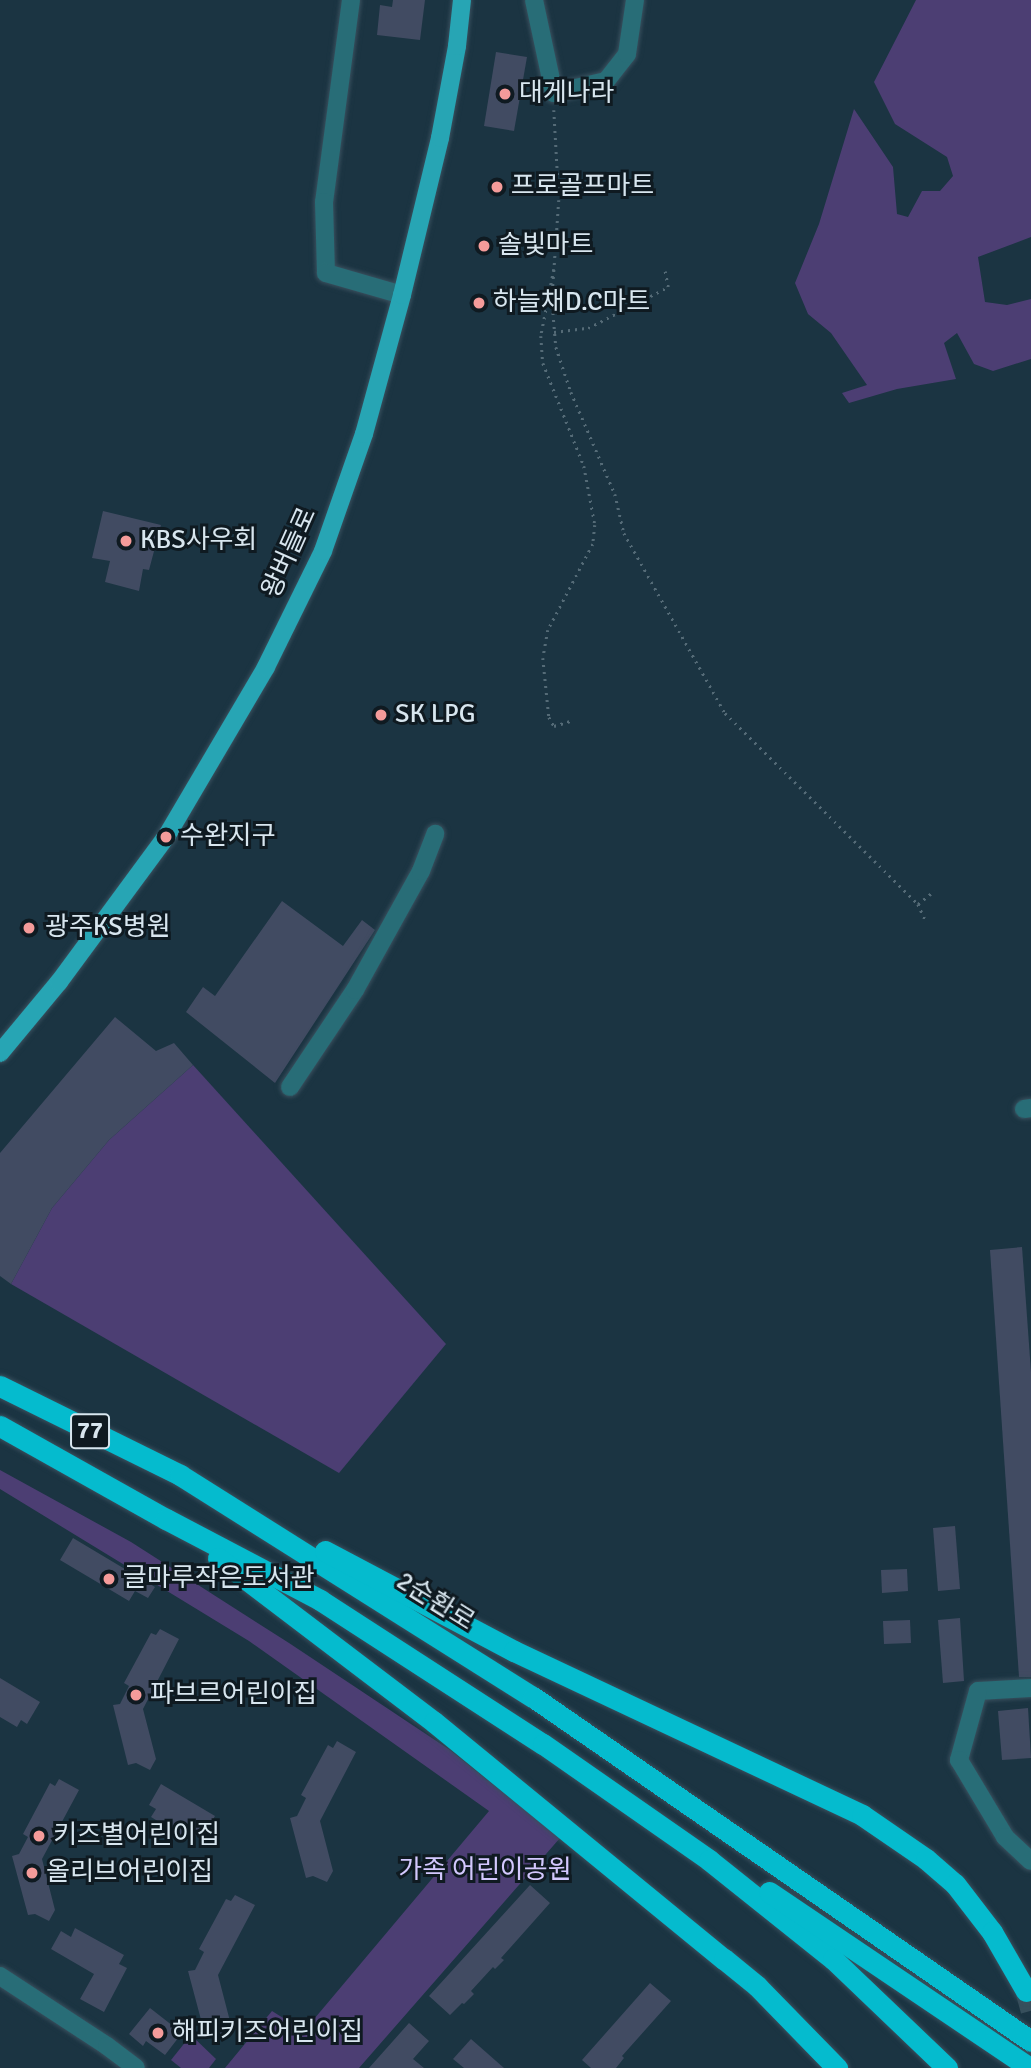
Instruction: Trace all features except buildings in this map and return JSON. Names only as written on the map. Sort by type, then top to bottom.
[{"type":"highway","name":"2순환로","points":[[0,1386],[180,1475],[533,1697],[821,1897]]},
{"type":"highway","name":"77","points":[[0,1426],[166,1519]]},
{"type":"highway","points":[[180,1475],[514,1651],[862,1815],[926,1858],[956,1884],[992,1932],[1026,1991]]},
{"type":"highway","points":[[166,1519],[320,1600],[543,1744],[709,1860],[842,1967],[947,2068]]},
{"type":"highway","points":[[166,1519],[434,1722],[724,1959],[757,1986],[837,2068]]},
{"type":"highway","points":[[709,1860],[746,1877],[1030,2068]]},
{"type":"highway","points":[[821,1897],[1031,2029]]},
{"type":"highway","points":[[821,1897],[1031,2042]]},
{"type":"main road","name":"왕버들로","points":[[0,1053],[59,982],[166,837],[266,667],[324,551],[365,434],[402,295],[440,138],[457,46],[462,0]]},
{"type":"street","points":[[351,0],[324,202],[326,273],[402,295]]},
{"type":"street","points":[[534,0],[554,93],[606,81],[627,54],[635,0]]},
{"type":"street","points":[[290,1087],[361,980],[421,871],[435,834]]},
{"type":"street","points":[[1031,1688],[978,1691],[959,1760],[1005,1837],[1031,1861]]},
{"type":"street","points":[[0,1976],[136,2068]]},
{"type":"path","points":[[554,93],[558,252],[552,299],[554,332],[571,392],[615,494],[624,533],[724,713],[918,904],[925,919]]},
{"type":"path","points":[[558,252],[541,335],[542,363],[584,466],[595,525],[593,544],[548,630],[543,658],[549,717],[554,726],[570,722]]},
{"type":"path","points":[[554,332],[588,328],[668,287],[665,271]]},
{"type":"path","points":[[918,904],[934,891]]},
{"type":"green space","points":[[916,0],[1031,0],[1031,237],[978,257],[985,302],[1007,305],[1031,299],[1031,359],[993,371],[974,364],[957,333],[944,343],[956,379],[897,389],[849,403],[842,393],[867,385],[831,333],[808,314],[795,283],[819,224],[854,109],[893,167],[897,214],[908,217],[922,191],[940,191],[953,176],[947,157],[895,124],[874,82]]},
{"type":"green space","points":[[193,1065],[446,1344],[339,1473],[11,1284],[52,1208],[109,1140]]},
{"type":"green space","name":"가족 어린이공원","points":[[0,1470],[131,1542],[289,1643],[450,1750],[560,1838],[359,2068],[225,2068],[272,2011],[304,2031],[489,1811],[249,1641],[0,1489]]},
{"type":"green space","points":[[191,2035],[216,2059],[209,2068],[181,2068],[171,2060]]},
{"type":"tunnel","points":[[1026,1991],[1031,2010]]},
{"type":"place","name":"대게나라","points":[[505,94]]},
{"type":"place","name":"프로골프마트","points":[[497,187]]},
{"type":"place","name":"솔빛마트","points":[[484,246]]},
{"type":"place","name":"하늘채D.C마트","points":[[479,303]]},
{"type":"place","name":"KBS사우회","points":[[126,541]]},
{"type":"place","name":"SK LPG","points":[[381,715]]},
{"type":"place","name":"수완지구","points":[[166,837]]},
{"type":"place","name":"광주KS병원","points":[[29,928]]},
{"type":"place","name":"글마루작은도서관","points":[[109,1579]]},
{"type":"place","name":"파브르어린이집","points":[[136,1695]]},
{"type":"place","name":"키즈별어린이집","points":[[39,1836]]},
{"type":"place","name":"올리브어린이집","points":[[32,1873]]},
{"type":"place","name":"해피키즈어린이집","points":[[158,2033]]}]
